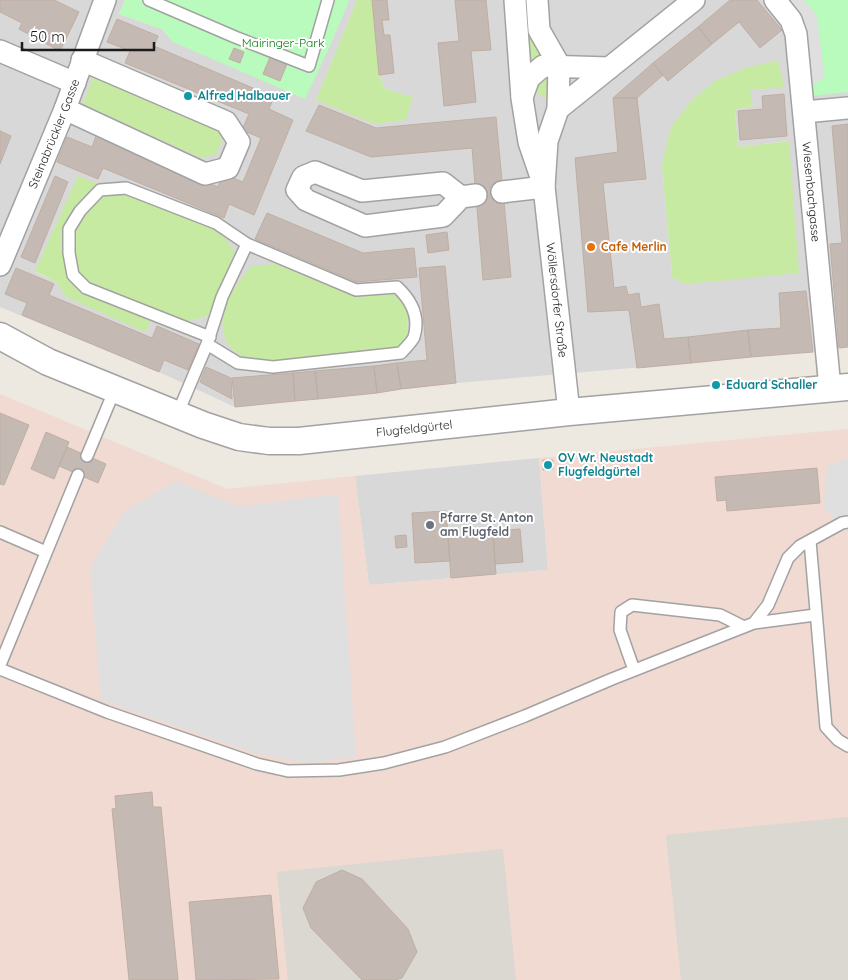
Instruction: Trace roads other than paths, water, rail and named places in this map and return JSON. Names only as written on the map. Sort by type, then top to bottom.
[{"type":"street","name":"Steinabrückler Gasse","points":[[0,265],[65,109],[105,0]]},
{"type":"street","name":"Wöllersdorfer Straße","points":[[514,0],[522,98],[529,142],[544,187]]},
{"type":"street","points":[[537,0],[539,30],[559,65]]},
{"type":"street","points":[[609,68],[544,66],[528,78],[522,98],[558,109],[694,0]]},
{"type":"street","name":"Wiesenbachgasse","points":[[775,0],[791,20],[796,34],[839,388]]},
{"type":"street","points":[[0,51],[75,83]]},
{"type":"street","points":[[65,109],[206,174],[228,168],[239,142],[226,122],[82,60]]},
{"type":"street","name":"Wöllersdorfer Straße","points":[[559,65],[558,109],[547,141],[544,187],[569,412]]},
{"type":"street","points":[[804,112],[848,108]]},
{"type":"street","points":[[315,172],[362,191],[443,183],[468,196],[444,216],[365,226],[306,200],[297,190],[303,177],[315,172]]},
{"type":"street","points":[[502,192],[544,187]]},
{"type":"street","name":"Flugfeldgürtel","points":[[0,336],[48,362],[177,415],[239,437],[269,441],[289,441],[569,412],[839,388]]},
{"type":"lane","points":[[149,0],[309,66],[328,0]]},
{"type":"lane","points":[[126,188],[216,223],[247,244],[356,290],[397,287],[408,297],[415,314],[414,338],[401,352],[273,367],[238,363],[209,340],[86,288],[73,275],[69,253],[69,229],[80,211],[100,190],[126,188]]},
{"type":"lane","points":[[177,415],[209,340],[222,297],[247,244]]},
{"type":"lane","points":[[87,456],[115,389]]},
{"type":"lane","points":[[0,665],[78,475]]},
{"type":"lane","points":[[749,625],[768,605],[788,558],[800,546],[842,523],[848,522]]},
{"type":"lane","points":[[0,532],[46,552]]},
{"type":"lane","points":[[810,541],[826,727],[838,740],[848,746]]},
{"type":"lane","points":[[634,670],[620,630],[621,612],[632,604],[720,616],[749,625]]},
{"type":"lane","points":[[0,669],[107,712],[257,764],[288,771],[339,770],[384,763],[445,747],[749,625],[815,615]]},
{"type":"place","name":"Alfred Halbauer","points":[[188,96]]},
{"type":"place","name":"Cafe Merlin","points":[[591,247]]},
{"type":"place","name":"Eduard Schaller","points":[[716,385]]},
{"type":"place","name":"OV Wr. Neustadt Flugfeldgürtel","points":[[548,465]]},
{"type":"place","name":"Pfarre St. Anton am Flugfeld","points":[[430,525]]},
{"type":"park label","name":"Mairinger-Park","points":[[283,43]]}]
